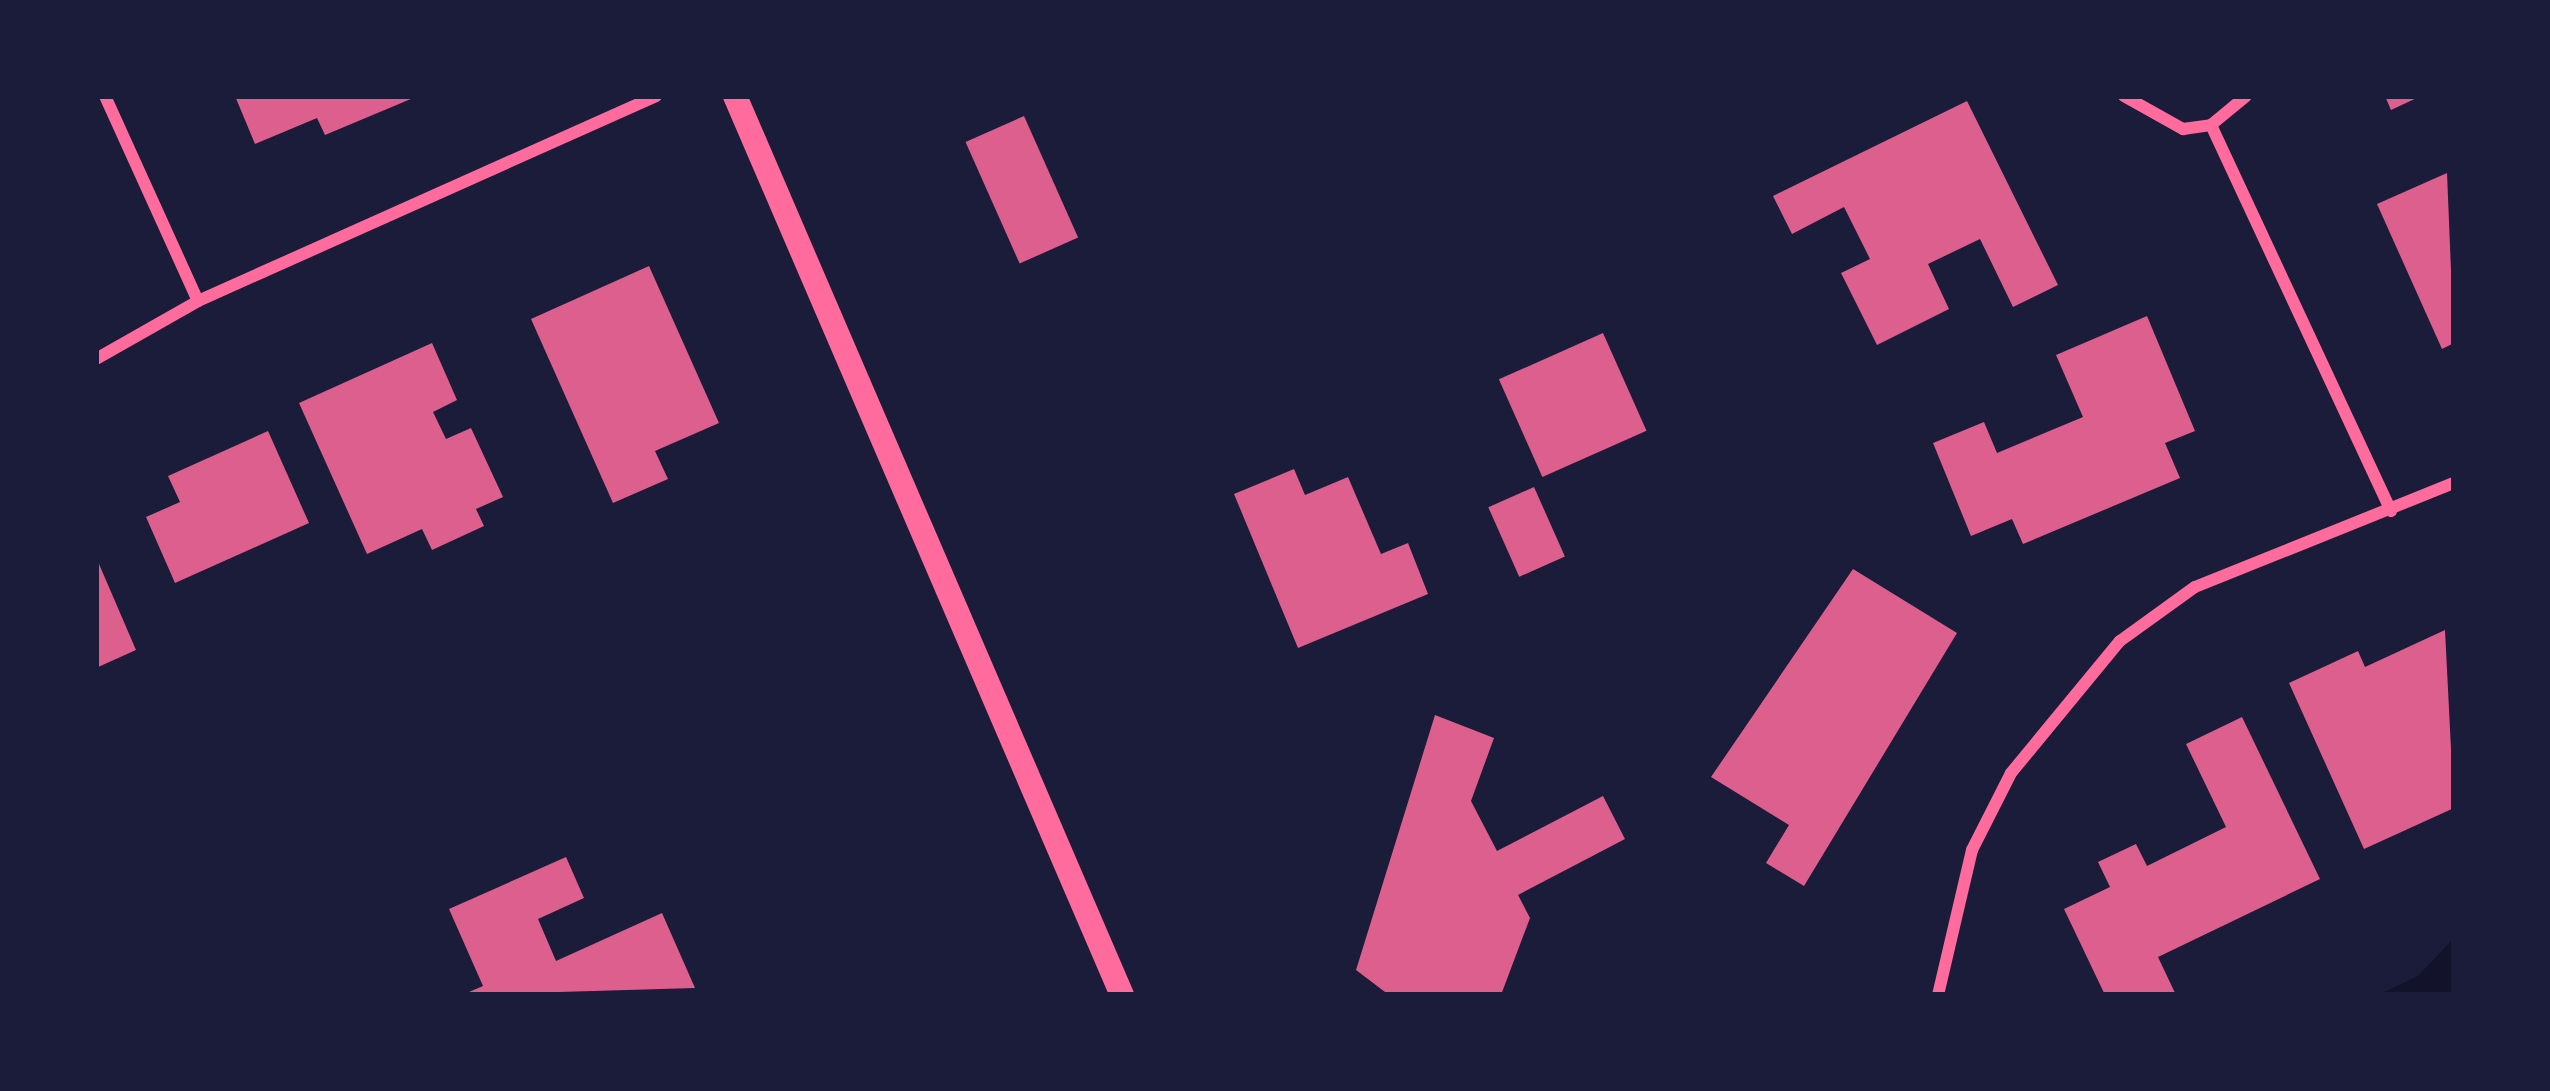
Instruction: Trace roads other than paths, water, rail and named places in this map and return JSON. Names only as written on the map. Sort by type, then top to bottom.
[{"type":"main road","points":[[735,96],[1122,995]]},
{"type":"street","points":[[105,96],[198,301]]},
{"type":"street","points":[[96,359],[198,301],[656,96]]},
{"type":"street","points":[[2124,96],[2155,123],[2211,125],[2246,96]]},
{"type":"street","points":[[2211,125],[2391,511]]},
{"type":"street","points":[[1938,995],[1972,850],[2057,704],[2195,587],[2454,483]]}]
